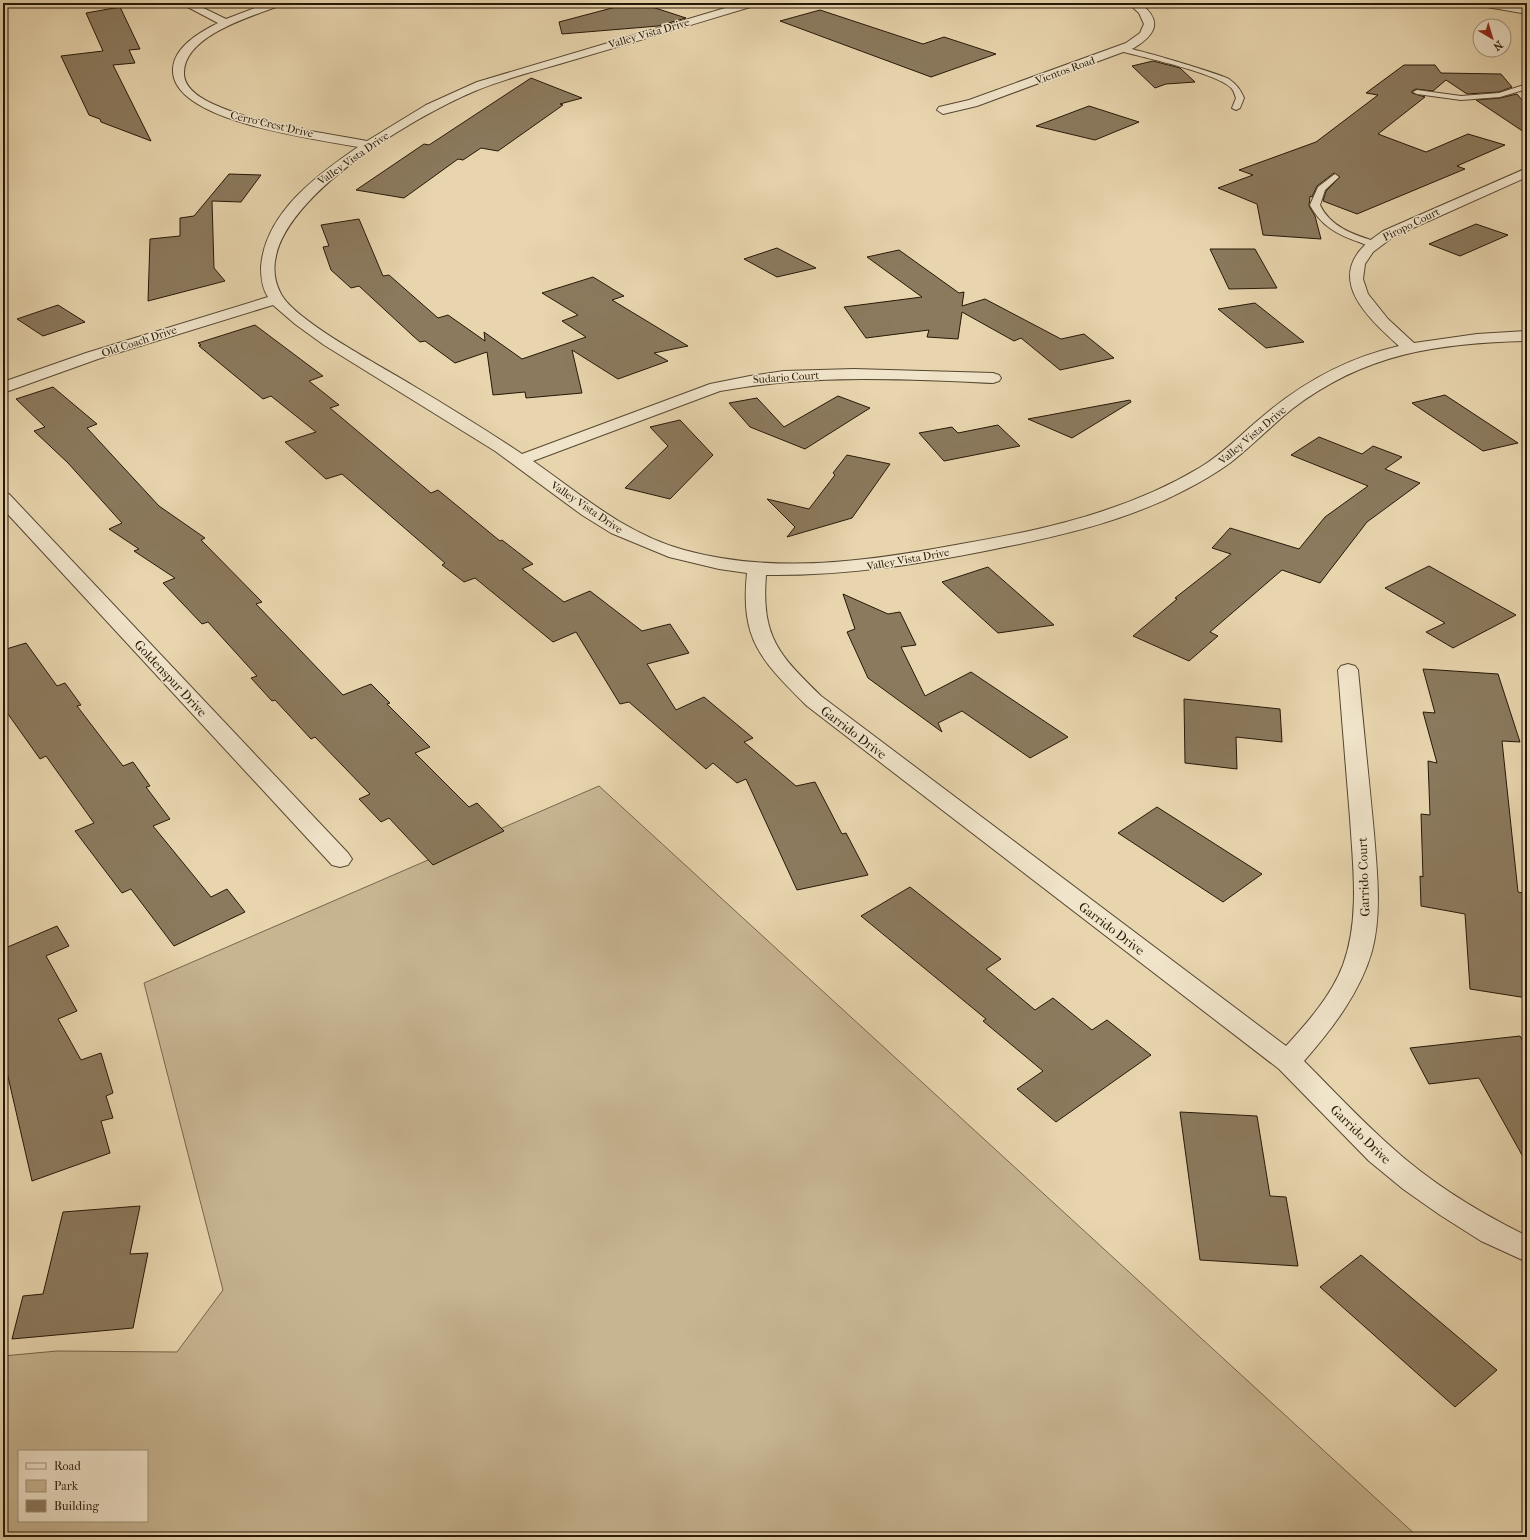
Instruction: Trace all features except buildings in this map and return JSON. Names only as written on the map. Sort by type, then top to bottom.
[{"type":"street","points":[[184,3],[226,23]]},
{"type":"street","name":"Cerro Crest Drive","points":[[278,3],[226,23],[196,40],[182,55],[177,70],[178,78],[188,93],[209,106],[240,118],[369,145]]},
{"type":"street","name":"Valley Vista Drive","points":[[753,3],[481,84],[443,99],[369,145],[317,184],[284,221],[275,236],[269,260],[269,274],[273,295],[300,321],[355,358],[521,460],[591,513],[630,536],[706,562],[757,570],[831,570],[904,561],[1031,537],[1083,524],[1136,507],[1206,472],[1233,452],[1276,413],[1328,378],[1368,360],[1412,349],[1468,340],[1527,336]]},
{"type":"street","name":"Vientos Road","points":[[943,110],[977,102],[1123,49],[1143,38],[1150,28],[1150,18],[1133,3]]},
{"type":"street","points":[[1481,3],[1527,11]]},
{"type":"street","name":"Piropo Court","points":[[1412,349],[1374,314],[1360,294],[1356,279],[1358,265],[1362,256],[1374,244],[1395,230],[1527,172]]},
{"type":"street","name":"Old Coach Drive","points":[[3,388],[106,351],[276,299]]},
{"type":"street","name":"Sudario Court","points":[[521,460],[716,387],[749,379],[784,375],[852,374],[993,378]]},
{"type":"street","name":"Goldenspur Drive","points":[[3,498],[340,859]]},
{"type":"street","name":"Garrido Drive","points":[[757,570],[753,594],[758,630],[762,642],[777,665],[814,701],[1288,1062],[1379,1153],[1413,1181],[1484,1228],[1527,1250]]},
{"type":"street","name":"Garrido Court","points":[[1288,1062],[1326,1018],[1343,992],[1355,965],[1363,937],[1366,909],[1361,820],[1348,670]]},
{"type":"lane","points":[[1123,49],[1207,73],[1225,80],[1236,88],[1240,98],[1236,108]]},
{"type":"lane","points":[[1417,92],[1460,98],[1500,95],[1527,86]]},
{"type":"lane","points":[[1335,177],[1321,189],[1315,205],[1318,212],[1340,232],[1374,244]]},
{"type":"green space","points":[[599,786],[1418,1537],[3,1537],[3,1356],[57,1351],[177,1352],[223,1290],[144,983]]}]
